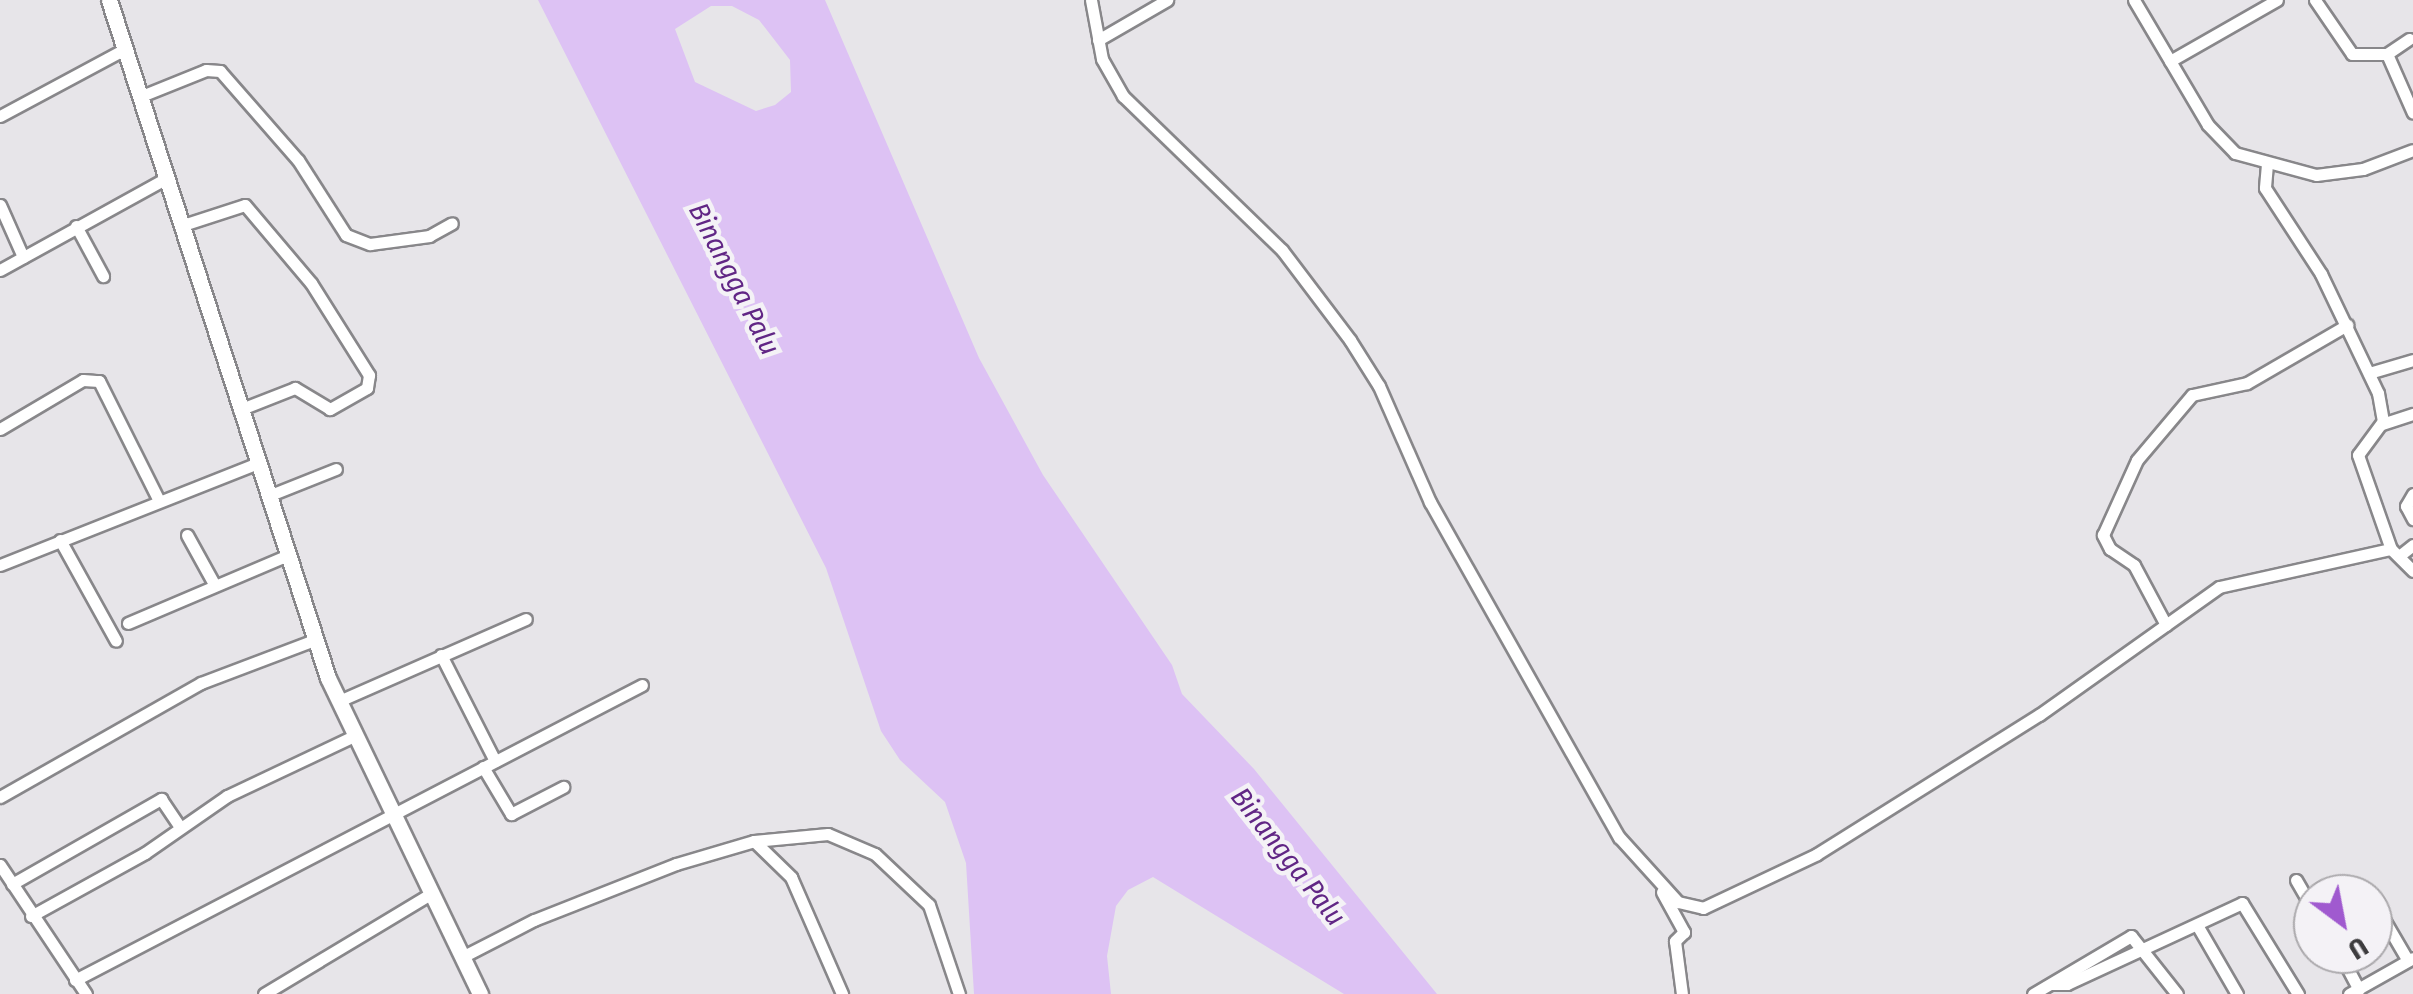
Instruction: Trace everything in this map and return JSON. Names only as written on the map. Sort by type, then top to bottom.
[{"type":"main road","points":[[109,0],[314,640],[477,993]]},
{"type":"street","points":[[1091,0],[1098,40],[1123,96],[1282,250],[1350,340],[1522,668],[1619,837],[1660,888],[1684,932],[1675,941],[1682,994]]},
{"type":"street","points":[[1098,40],[1167,0]]},
{"type":"street","points":[[2134,0],[2222,144],[2267,164],[2339,175],[2413,150]]},
{"type":"street","points":[[2170,61],[2276,0]]},
{"type":"street","points":[[2315,0],[2352,54],[2388,54],[2409,39]]},
{"type":"street","points":[[0,116],[125,48]]},
{"type":"street","points":[[2388,54],[2413,113]]},
{"type":"street","points":[[139,98],[206,70],[220,71],[298,160],[346,235],[370,244],[429,236],[452,223]]},
{"type":"street","points":[[2267,164],[2265,188],[2347,326],[2369,372],[2382,424]]},
{"type":"street","points":[[0,270],[166,178]]},
{"type":"street","points":[[0,205],[23,257]]},
{"type":"street","points":[[180,226],[246,205],[310,282],[369,376],[367,388],[330,409],[295,388],[239,410]]},
{"type":"street","points":[[76,226],[104,276]]},
{"type":"street","points":[[2166,625],[2134,566],[2110,549],[2104,535],[2137,460],[2192,395],[2247,383],[2347,326]]},
{"type":"street","points":[[2369,372],[2413,360]]},
{"type":"street","points":[[0,429],[83,380],[100,381],[158,499]]},
{"type":"street","points":[[2413,414],[2382,424],[2358,455],[2395,552],[2413,572]]},
{"type":"street","points":[[0,565],[158,499],[257,463]]},
{"type":"street","points":[[268,496],[336,470]]},
{"type":"street","points":[[2413,494],[2406,506],[2413,519]]},
{"type":"street","points":[[187,535],[214,584]]},
{"type":"street","points":[[60,540],[116,641]]},
{"type":"street","points":[[1660,888],[1678,902],[1703,908],[1818,854],[1948,776],[2220,587],[2395,552],[2413,545]]},
{"type":"street","points":[[128,623],[286,556]]},
{"type":"street","points":[[339,701],[526,619]]},
{"type":"street","points":[[0,796],[202,683],[314,640]]},
{"type":"street","points":[[441,656],[511,814],[563,787]]},
{"type":"street","points":[[76,980],[642,685]]},
{"type":"street","points":[[31,916],[282,766],[356,735]]},
{"type":"street","points":[[12,884],[162,799],[179,826]]},
{"type":"street","points":[[462,958],[534,920],[754,841],[828,834],[876,854],[904,876],[929,905],[959,994]]},
{"type":"street","points":[[754,841],[791,878],[842,994]]},
{"type":"street","points":[[0,865],[86,994]]},
{"type":"street","points":[[264,994],[432,893]]},
{"type":"street","points":[[2147,949],[2242,903],[2298,994]]},
{"type":"street","points":[[2197,925],[2238,994]]},
{"type":"street","points":[[2354,991],[2411,960],[2393,932]]},
{"type":"street","points":[[2033,994],[2052,984],[2070,966],[2131,936],[2147,949],[2176,994]]},
{"type":"street","points":[[2374,980],[2382,994]]},
{"type":"water","name":"Binangga Palu","points":[[538,0],[825,0],[979,358],[1043,475],[1172,665],[1182,694],[1254,769],[1437,994],[1344,994],[1153,877],[1128,890],[1116,906],[1107,956],[1111,994],[974,994],[966,863],[945,802],[900,760],[881,731],[826,568]],"holes":[[[711,6],[732,6],[759,20],[790,60],[791,92],[775,105],[756,111],[695,82],[675,29]]]}]
